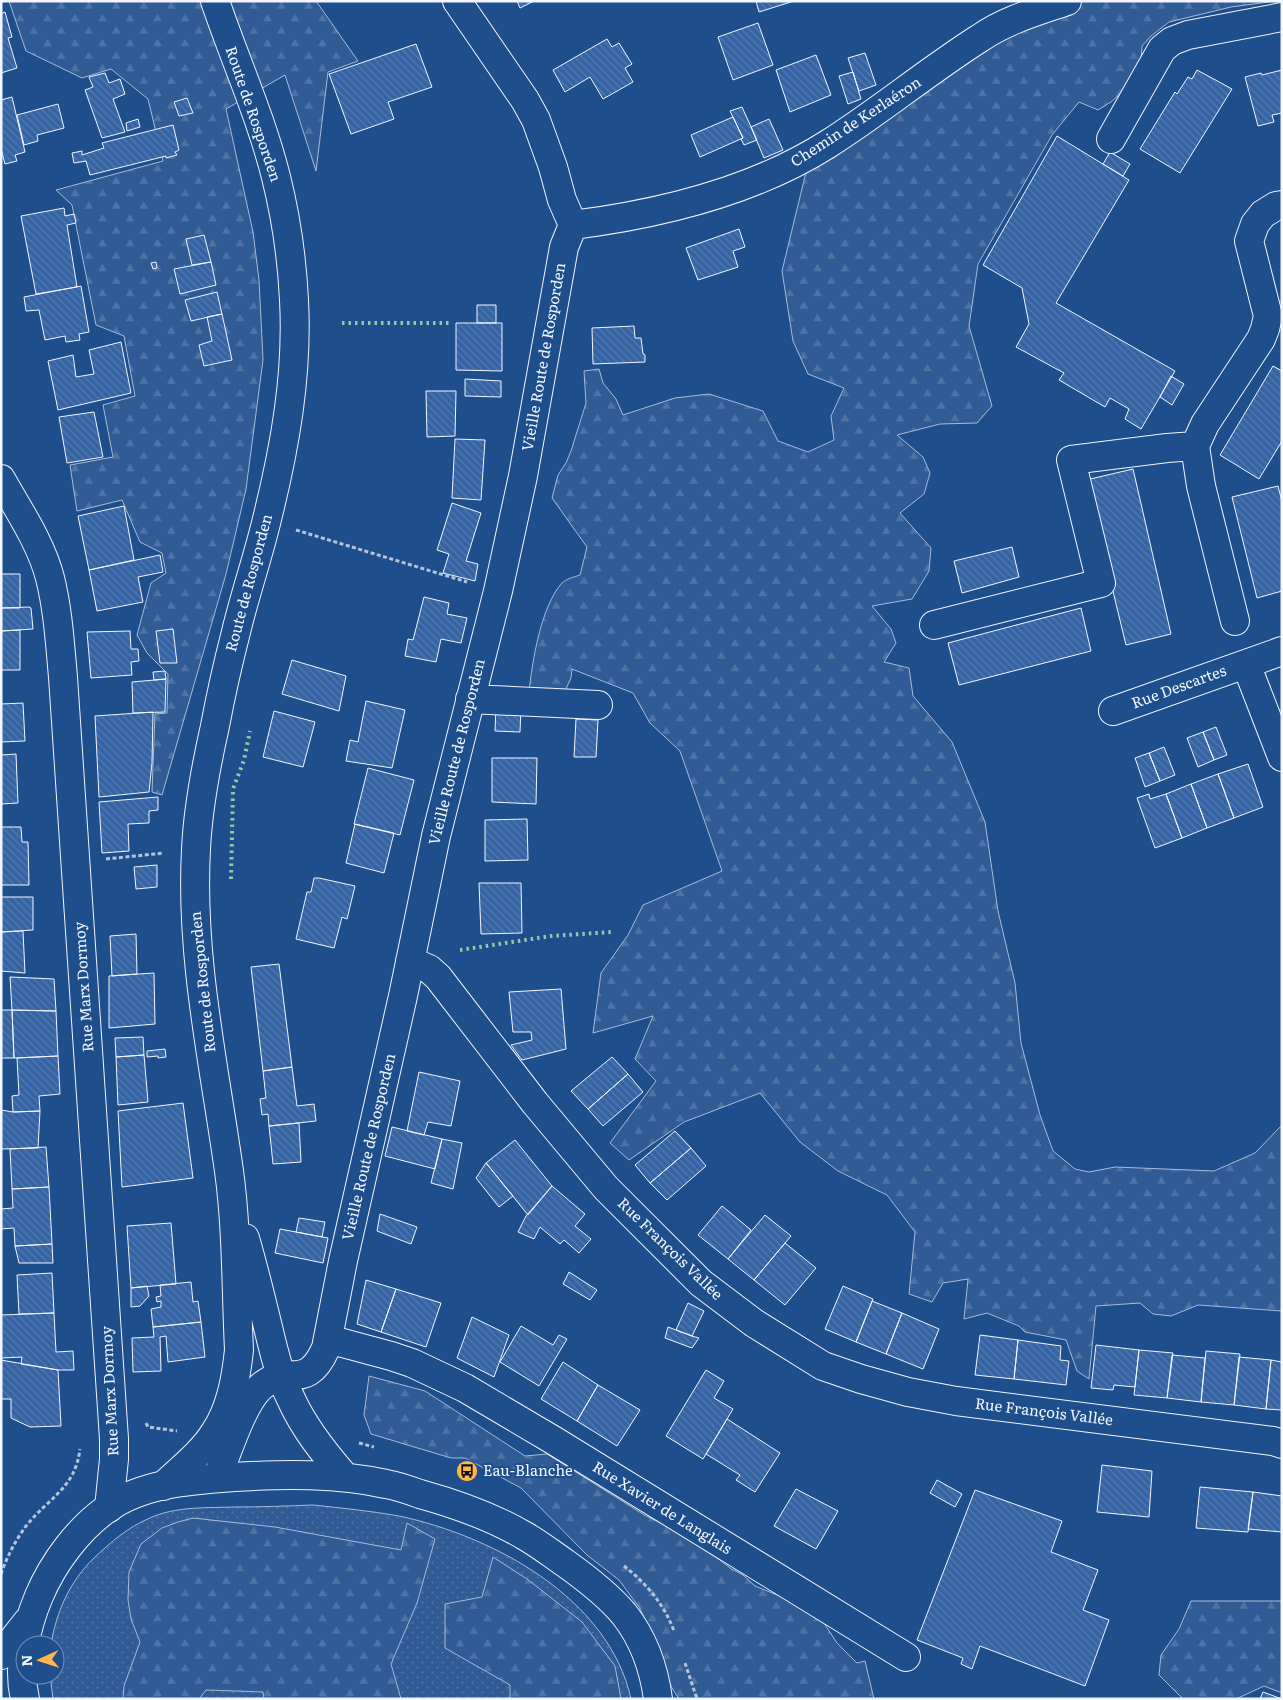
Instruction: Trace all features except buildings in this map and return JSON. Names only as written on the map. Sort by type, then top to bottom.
[{"type":"street","name":"Route de Rosporden","points":[[164,1486],[195,1457],[215,1432],[225,1412],[233,1389],[239,1350],[234,1219],[230,1174],[205,1023],[200,981],[195,910],[196,850],[198,816],[223,685],[236,630],[267,521],[283,445],[291,398],[295,330],[287,226],[276,176],[261,126],[231,50],[215,1]]},
{"type":"street","points":[[457,1],[525,100],[536,120],[553,167],[562,200],[573,225]]},
{"type":"street","name":"Chemin de Kerlaéron","points":[[573,225],[618,219],[694,200],[759,179],[782,169],[835,139],[981,37],[1024,16],[1068,1]]},
{"type":"street","points":[[1111,139],[1162,49],[1172,40],[1188,35],[1282,17]]},
{"type":"street","points":[[1235,621],[1201,486],[1195,446],[1205,424],[1261,339],[1265,329],[1268,316],[1249,241],[1255,224],[1263,214],[1276,206],[1282,205]]},
{"type":"street","name":"Vieille Route de Rosporden","points":[[218,1478],[233,1437],[250,1402],[262,1386],[281,1376],[305,1374],[315,1367],[320,1362],[328,1339],[343,1261],[436,836],[498,591],[523,476],[564,247],[573,225]]},
{"type":"street","points":[[934,625],[1101,584],[1071,460],[1195,446]]},
{"type":"street","name":"Rue Marx Dormoy","points":[[1,479],[36,541],[50,578],[57,618],[63,677],[114,1439],[109,1508]]},
{"type":"street","name":"Rue Descartes","points":[[1113,711],[1282,651]]},
{"type":"street","name":"Rue Descartes","points":[[1246,664],[1282,757]]},
{"type":"street","points":[[470,699],[598,705]]},
{"type":"street","name":"Rue François Vallée","points":[[410,961],[429,969],[438,977],[535,1103],[606,1188],[681,1263],[702,1283],[754,1323],[823,1366],[908,1392],[956,1401],[1273,1441],[1282,1444]]},
{"type":"street","name":"Route de Rosporden","points":[[230,1174],[281,1376],[290,1399],[302,1421],[321,1449],[345,1477]]},
{"type":"street","name":"Rue Xavier de Langlais","points":[[328,1339],[412,1363],[465,1388],[906,1657]]},
{"type":"street","points":[[25,1699],[23,1668],[30,1617],[41,1590],[56,1562],[83,1530],[109,1508],[149,1489],[218,1478],[262,1476],[345,1477],[387,1484],[462,1507],[525,1536],[582,1576],[624,1615],[638,1635],[649,1660],[658,1699]]},
{"type":"street","points":[[1,1655],[12,1644],[30,1617]]},
{"type":"path","points":[[267,521],[498,591]]},
{"type":"path","points":[[75,862],[196,850]]},
{"type":"path","points":[[1,1574],[14,1544],[27,1526],[70,1482],[76,1469],[79,1454]]},
{"type":"path","points":[[684,1658],[696,1696],[699,1699]]},
{"type":"green space","points":[[9,1],[316,1],[358,61],[328,72],[316,171],[285,75],[226,109],[253,232],[259,280],[263,360],[246,489],[226,574],[162,795],[152,792],[155,714],[167,713],[168,674],[147,653],[137,635],[151,583],[166,573],[162,553],[140,542],[122,500],[77,511],[70,465],[113,457],[103,405],[135,396],[124,336],[96,325],[72,205],[56,190],[163,161],[148,99],[111,69],[82,78],[26,51]]},
{"type":"green space","points":[[1084,1],[1276,1],[1231,7],[1169,22],[1142,46],[1140,76],[1111,102],[1098,110],[1079,102],[1052,135],[978,264],[969,326],[992,406],[977,423],[940,424],[897,435],[923,457],[930,473],[924,494],[900,513],[931,548],[929,571],[912,599],[872,606],[891,629],[896,643],[884,662],[909,668],[913,696],[952,742],[985,822],[998,911],[1015,983],[1021,1043],[1040,1115],[1053,1151],[1075,1169],[1089,1172],[1115,1167],[1214,1171],[1255,1153],[1282,1125],[1282,1311],[1198,1305],[1171,1316],[1153,1314],[1140,1303],[1096,1306],[1089,1379],[1077,1371],[1066,1340],[1025,1332],[1019,1326],[987,1313],[964,1319],[968,1279],[943,1283],[932,1302],[909,1294],[915,1232],[887,1195],[838,1171],[800,1142],[760,1093],[684,1122],[629,1160],[610,1143],[656,1081],[635,1059],[653,1016],[593,1033],[601,973],[628,935],[643,905],[722,871],[680,751],[650,723],[633,693],[572,669],[571,678],[565,691],[529,693],[535,651],[548,606],[562,583],[580,575],[587,547],[552,498],[558,475],[571,451],[586,403],[584,371],[599,369],[603,383],[616,399],[623,415],[675,398],[709,394],[763,411],[778,441],[808,452],[834,440],[831,416],[844,388],[808,374],[793,341],[782,271],[807,168],[1001,40],[1051,13]]},
{"type":"green space","points":[[369,1376],[425,1391],[525,1456],[547,1454],[646,1516],[666,1525],[743,1575],[755,1586],[802,1605],[824,1623],[837,1643],[857,1663],[865,1661],[874,1699],[679,1699],[658,1659],[653,1635],[639,1607],[619,1580],[587,1555],[521,1488],[465,1458],[451,1458],[371,1434],[364,1415]]},
{"type":"green space","points":[[313,1505],[399,1516],[435,1525],[472,1539],[508,1556],[542,1577],[573,1602],[599,1631],[619,1663],[631,1699],[53,1699],[51,1685],[65,1685],[65,1635],[53,1635],[56,1621],[71,1587],[85,1567],[100,1552],[134,1526],[170,1511],[203,1508]]},
{"type":"green space","points":[[193,1518],[275,1527],[401,1550],[407,1523],[435,1539],[417,1603],[391,1664],[401,1699],[264,1699],[263,1692],[206,1690],[199,1699],[123,1699],[124,1686],[140,1642],[131,1619],[128,1600],[129,1572],[141,1544],[162,1528]]},
{"type":"green space","points":[[493,1557],[527,1579],[582,1622],[615,1666],[621,1699],[510,1699],[510,1685],[445,1648],[445,1604],[482,1597]]},
{"type":"green space","points":[[1191,1601],[1282,1601],[1282,1693],[1264,1686],[1236,1699],[1183,1699],[1159,1675],[1161,1655],[1179,1629]]},
{"type":"hedge","points":[[342,323],[450,323]]},
{"type":"hedge","points":[[231,879],[233,789],[244,760],[250,731]]},
{"type":"hedge","points":[[460,950],[551,936],[612,932]]},
{"type":"place","name":"Eau-Blanche","points":[[467,1471]]}]
